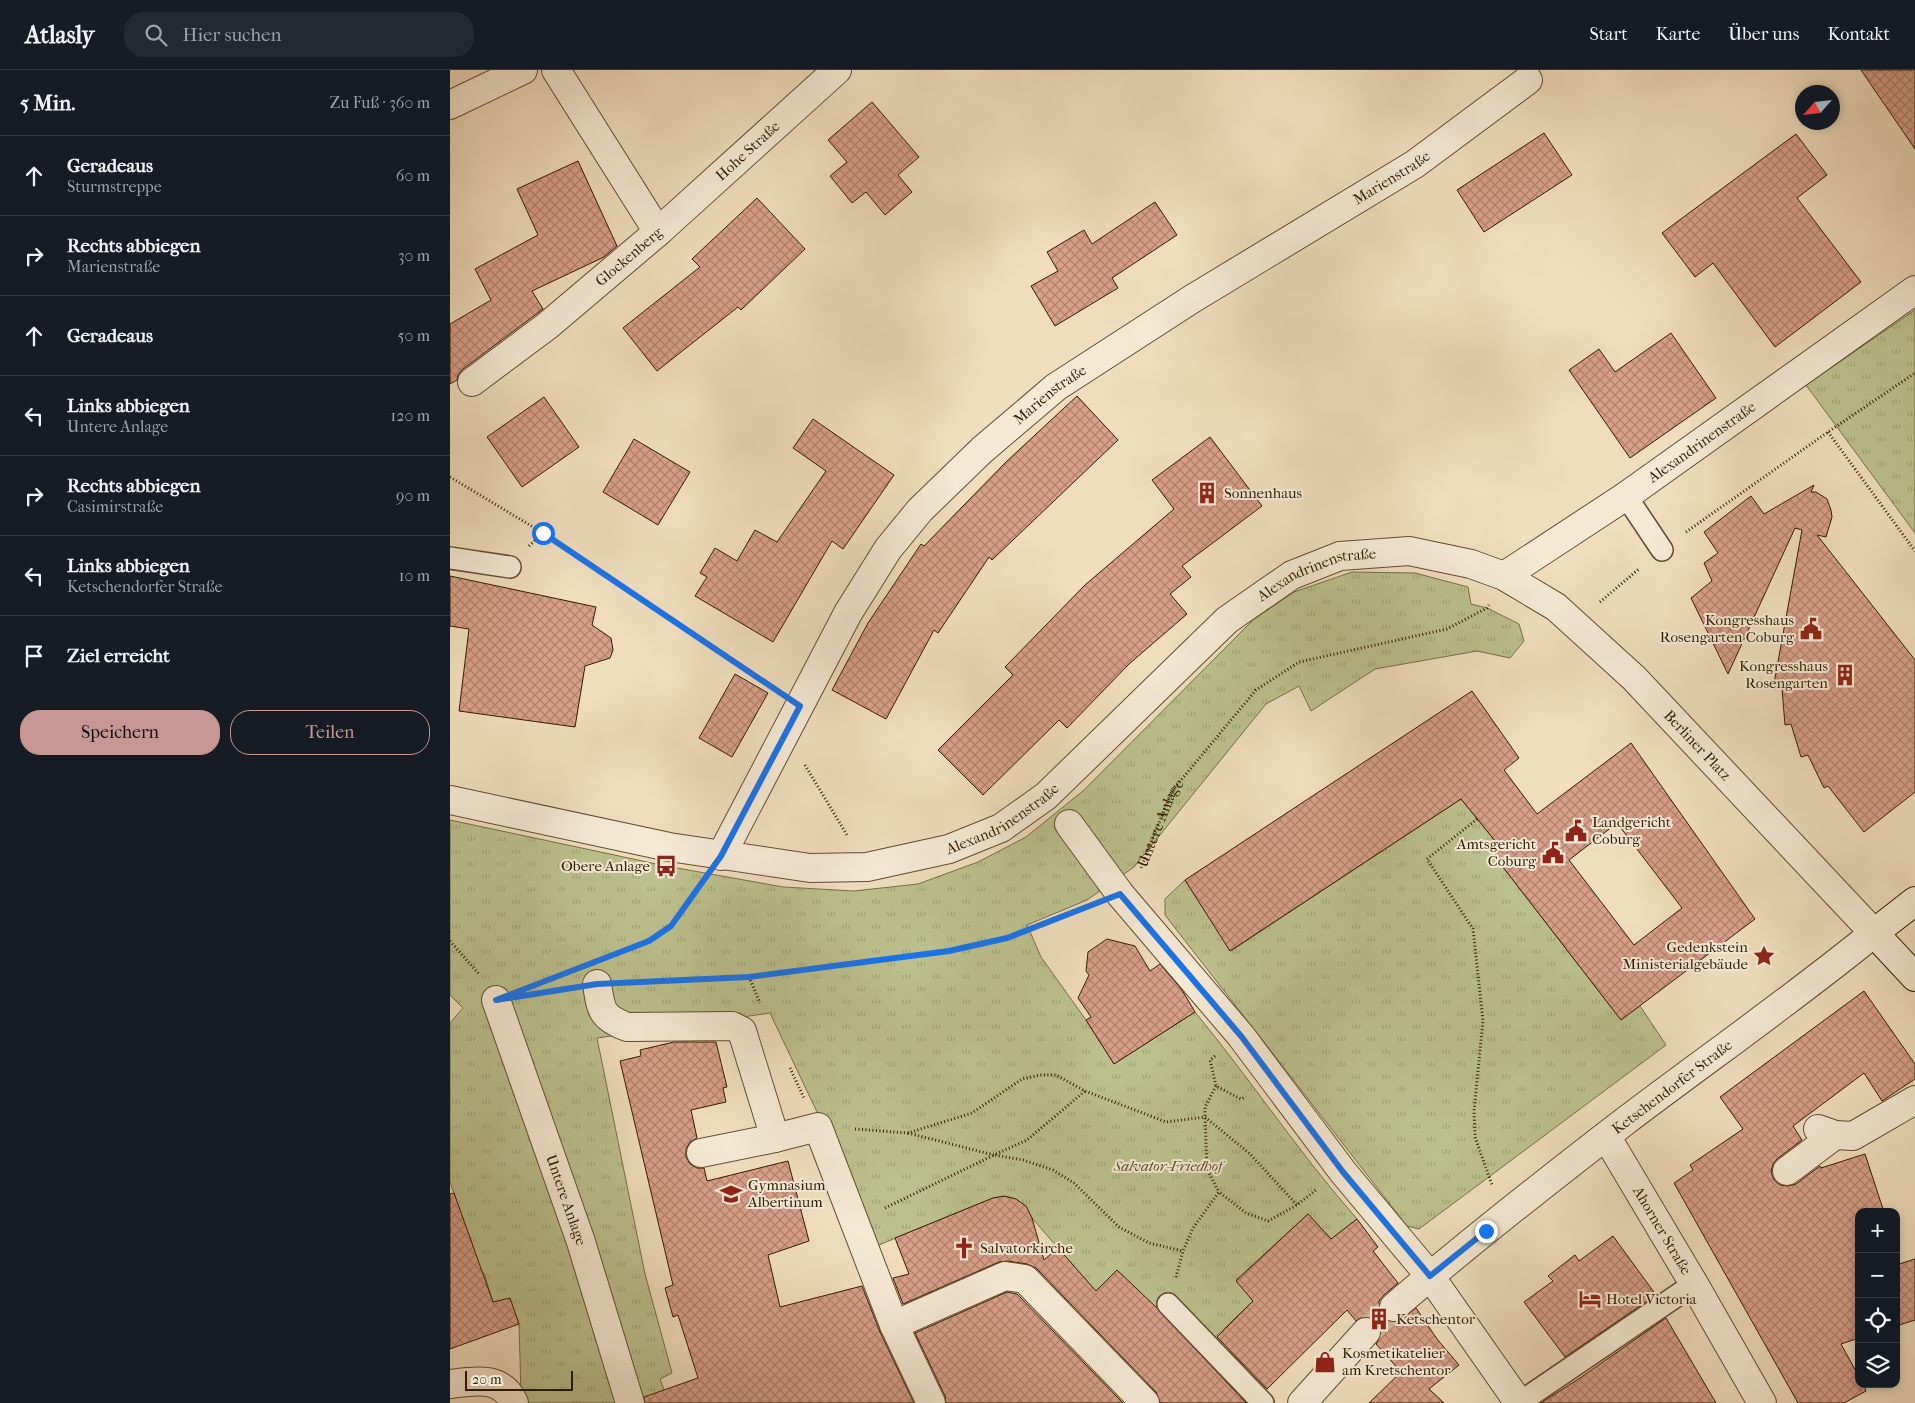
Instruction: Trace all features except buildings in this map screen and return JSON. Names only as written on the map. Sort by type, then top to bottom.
[{"type":"street","points":[[450,105],[523,70]]},
{"type":"street","name":"Glockenberg","points":[[472,382],[547,326],[658,232],[556,70]]},
{"type":"street","name":"Hohe Straße","points":[[658,232],[837,70]]},
{"type":"street","name":"Marienstraße","points":[[721,856],[848,613],[888,549],[920,510],[982,450],[1056,387],[1192,299],[1415,164],[1528,80]]},
{"type":"street","name":"Alexandrinenstraße","points":[[721,856],[810,868],[867,867],[949,849],[1001,828],[1046,796],[1227,620],[1292,575],[1340,556],[1409,551],[1471,564],[1504,576],[1626,496],[1915,290]]},
{"type":"street","name":"Berliner Platz","points":[[1504,576],[1556,607],[1634,678],[1915,977]]},
{"type":"street","points":[[450,800],[669,847],[721,856]]},
{"type":"street","points":[[1069,824],[1120,894],[1241,1036],[1343,1172],[1430,1276],[1519,1403]]},
{"type":"street","name":"Ketschendorfer Straße","points":[[1394,1307],[1430,1276],[1606,1136],[1818,978],[1915,901]]},
{"type":"street","points":[[587,976],[601,1010],[612,1021],[627,1027],[732,1026],[742,1032],[775,1138]]},
{"type":"street","name":"Untere Anlage","points":[[496,1000],[582,1242],[630,1403]]},
{"type":"street","points":[[1787,1171],[1827,1132],[1853,1136],[1915,1100]]},
{"type":"street","points":[[701,1153],[818,1127],[894,1325],[931,1403]]},
{"type":"street","name":"Ahorner Straße","points":[[1606,1136],[1762,1403]]},
{"type":"street","points":[[894,1325],[1005,1276],[1025,1279],[1145,1403]]},
{"type":"street","points":[[1302,1403],[1366,1332]]},
{"type":"street","points":[[450,1384],[481,1380],[506,1394]]},
{"type":"lane","points":[[1626,496],[1662,550]]},
{"type":"lane","points":[[450,558],[510,567]]},
{"type":"lane","points":[[1519,1403],[1694,1284]]},
{"type":"lane","points":[[1168,1304],[1263,1403]]},
{"type":"path","points":[[1600,602],[1662,550],[1828,432],[1915,373]]},
{"type":"path","points":[[1828,432],[1915,551]]},
{"type":"path","points":[[450,477],[543,533],[800,706]]},
{"type":"path","name":"Untere Anlage","points":[[1120,894],[1141,867],[1172,791],[1256,690],[1299,662],[1447,629],[1487,608],[1504,576]]},
{"type":"path","points":[[786,732],[867,867]]},
{"type":"path","points":[[1477,819],[1427,859],[1473,929],[1483,1021],[1474,1111],[1476,1137],[1494,1190]]},
{"type":"path","points":[[604,958],[649,941],[671,926],[721,856]]},
{"type":"path","points":[[496,1000],[587,976],[749,977],[949,951],[1007,938],[1120,894]]},
{"type":"path","points":[[450,942],[486,982],[496,1000]]},
{"type":"path","points":[[496,1000],[587,976]]},
{"type":"path","points":[[908,1133],[972,1113],[1022,1079],[1040,1075],[1056,1075],[1085,1090],[1166,1122],[1205,1117],[1250,1154],[1297,1205]]},
{"type":"path","points":[[1216,1086],[1205,1107],[1205,1117],[1207,1169],[1219,1192],[1246,1213],[1268,1221],[1297,1205],[1308,1196]]},
{"type":"path","points":[[855,1223],[1027,1140],[1085,1090]]},
{"type":"path","points":[[818,1127],[908,1133],[994,1155],[1024,1160],[1053,1170],[1074,1183],[1119,1227],[1149,1243],[1183,1251]]},
{"type":"path","points":[[1168,1304],[1183,1251],[1193,1228],[1219,1192]]},
{"type":"green space","points":[[1915,310],[1915,533],[1806,385]]},
{"type":"green space","name":"Salvator-Friedhof","points":[[1352,572],[1415,573],[1468,587],[1471,604],[1487,608],[1519,624],[1524,641],[1510,658],[1477,651],[1375,669],[1311,711],[1299,686],[1266,704],[1134,867],[1087,900],[1027,925],[1041,957],[1086,1020],[1114,1064],[1195,1012],[1315,1168],[1357,1219],[1331,1239],[1308,1214],[1236,1280],[1253,1301],[1211,1341],[1168,1304],[1160,1312],[1117,1270],[1096,1292],[1032,1218],[1025,1207],[1012,1198],[993,1198],[874,1247],[826,1131],[770,1013],[597,1038],[645,1274],[672,1373],[660,1379],[669,1403],[524,1403],[521,1395],[519,1324],[510,1299],[493,1302],[484,1273],[473,1277],[473,1247],[450,1182],[450,1023],[463,1008],[450,995],[450,820],[666,866],[783,887],[854,891],[918,884],[978,862],[1026,837],[1084,790],[1253,620],[1294,592]]},
{"type":"green space","points":[[1461,799],[1496,842],[1489,849],[1621,1020],[1640,1006],[1666,1045],[1419,1229],[1407,1226],[1165,915],[1165,899],[1185,880],[1231,951]]},
{"type":"tunnel","points":[[1366,1332],[1394,1307]]},
{"type":"place","name":"Sonnenhaus","points":[[1207,493]]},
{"type":"place","name":"Kongresshaus Rosengarten Coburg","points":[[1811,629]]},
{"type":"place","name":"Kongresshaus Rosengarten","points":[[1845,675]]},
{"type":"place","name":"Landgericht Coburg","points":[[1576,831]]},
{"type":"place","name":"Amtsgericht Coburg","points":[[1553,853]]},
{"type":"place","name":"Obere Anlage","points":[[666,866]]},
{"type":"place","name":"Gedenkstein Ministerialgebäude","points":[[1764,956]]},
{"type":"place","name":"Gymnasium Albertinum","points":[[731,1194]]},
{"type":"place","name":"Salvatorkirche","points":[[964,1248]]},
{"type":"place","name":"Hotel Victoria","points":[[1590,1299]]},
{"type":"place","name":"Ketschentor","points":[[1379,1319]]},
{"type":"place","name":"Kosmetikatelier am Kretschentor","points":[[1325,1362]]},
{"type":"route","points":[[543,533],[800,706],[721,856],[671,926],[649,941],[496,1000],[597,984],[749,977],[949,951],[1007,938],[1120,894],[1241,1036],[1343,1172],[1430,1276],[1486,1231]]}]
